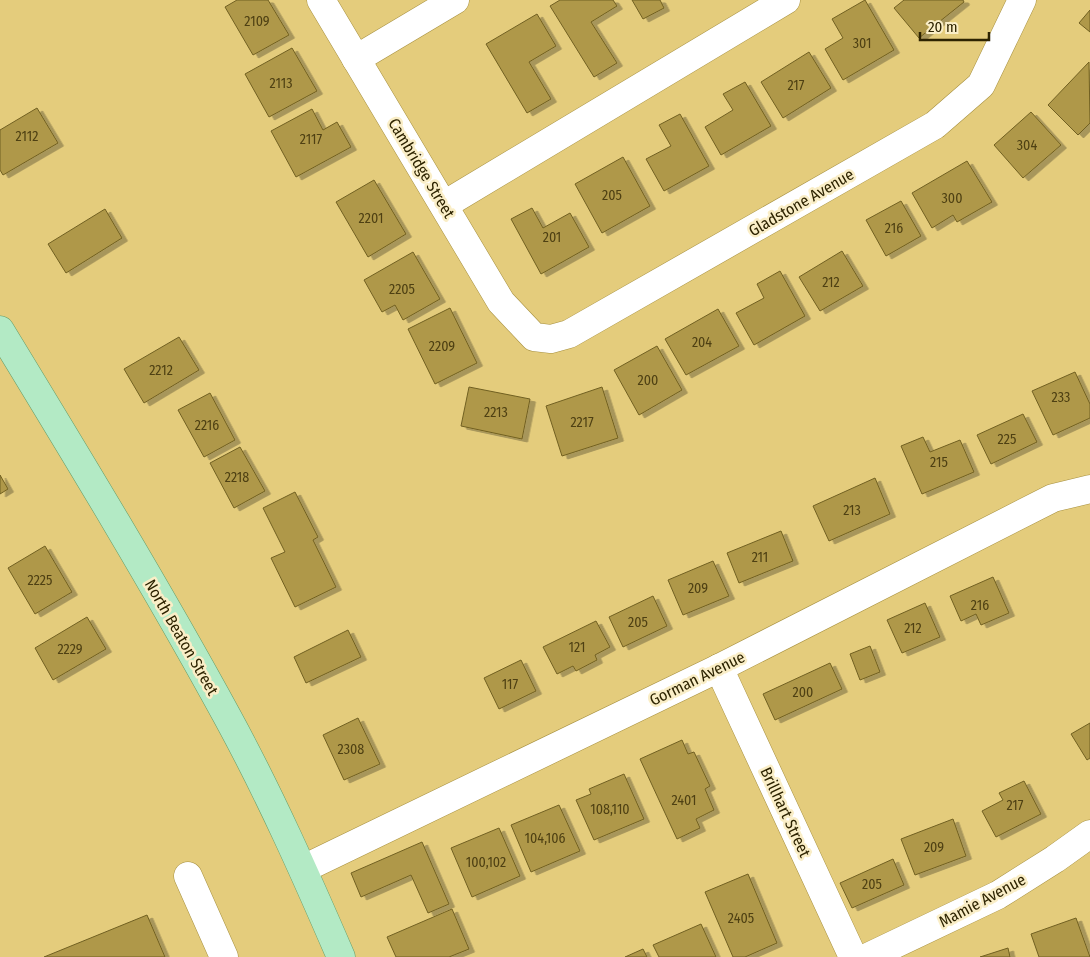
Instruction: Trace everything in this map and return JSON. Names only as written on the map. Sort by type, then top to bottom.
[{"type":"main road","name":"North Beaton Street","points":[[0,330],[119,527],[228,719],[302,869],[338,956]]},
{"type":"street","name":"Cambridge Street","points":[[322,0],[500,302],[529,332]]},
{"type":"street","points":[[356,59],[455,0]]},
{"type":"street","points":[[444,206],[786,0]]},
{"type":"street","name":"Gladstone Avenue","points":[[529,332],[534,337],[551,339],[569,334],[935,125],[981,85],[1022,0]]},
{"type":"street","name":"Gorman Avenue","points":[[302,869],[719,668],[1053,498],[1090,489]]},
{"type":"street","name":"Brillhart Street","points":[[719,668],[853,957]]},
{"type":"street","name":"Mamie Avenue","points":[[868,957],[998,895],[1056,859],[1090,834]]},
{"type":"street","points":[[188,876],[224,957]]},
{"type":"building","points":[[237,0],[268,0],[289,35],[253,55],[225,7]]},
{"type":"building","points":[[560,0],[613,0],[617,6],[591,22],[617,63],[594,77],[550,6]]},
{"type":"building","points":[[632,0],[660,0],[664,8],[643,19]]},
{"type":"building","points":[[865,0],[894,50],[843,80],[825,49],[843,38],[832,19]]},
{"type":"building","points":[[904,0],[963,0],[964,2],[919,38],[894,8]]},
{"type":"building","points":[[1090,10],[1090,32],[1079,23]]},
{"type":"building","points":[[537,14],[556,46],[529,62],[551,99],[527,113],[486,44]]},
{"type":"building","points":[[292,48],[317,91],[269,117],[245,74]]},
{"type":"building","points":[[809,52],[831,88],[783,118],[761,82]]},
{"type":"building","points":[[1089,62],[1090,123],[1078,135],[1048,105]]},
{"type":"building","points":[[745,82],[771,126],[721,155],[705,127],[733,110],[723,94]]},
{"type":"building","points":[[37,108],[58,143],[3,175],[0,170],[0,130]]},
{"type":"building","points":[[312,109],[323,130],[337,122],[351,147],[296,177],[271,131]]},
{"type":"building","points":[[1031,112],[1061,145],[1023,178],[994,145]]},
{"type":"building","points":[[680,114],[709,166],[664,191],[646,159],[671,146],[659,125]]},
{"type":"building","points":[[623,157],[650,206],[602,233],[575,184]]},
{"type":"building","points":[[967,161],[992,202],[957,222],[953,215],[932,228],[912,193]]},
{"type":"building","points":[[374,180],[406,234],[368,257],[336,202]]},
{"type":"building","points":[[901,201],[921,236],[886,256],[866,220]]},
{"type":"building","points":[[532,208],[543,228],[570,213],[589,247],[541,274],[511,219]]},
{"type":"building","points":[[105,209],[122,238],[66,273],[48,244]]},
{"type":"building","points":[[842,251],[863,286],[820,311],[799,277]]},
{"type":"building","points":[[413,252],[440,299],[403,320],[395,305],[382,312],[364,280]]},
{"type":"building","points":[[780,271],[805,316],[754,345],[736,313],[764,298],[757,284]]},
{"type":"building","points":[[450,308],[477,363],[435,384],[408,329]]},
{"type":"building","points":[[718,309],[739,346],[686,375],[665,339]]},
{"type":"building","points":[[179,337],[199,370],[144,403],[124,369]]},
{"type":"building","points":[[657,346],[682,390],[639,415],[614,370]]},
{"type":"building","points":[[1075,372],[1090,404],[1090,418],[1053,435],[1032,391]]},
{"type":"building","points":[[469,387],[530,399],[522,439],[461,426]]},
{"type":"building","points":[[602,387],[618,438],[562,456],[546,406]]},
{"type":"building","points":[[210,393],[235,440],[204,457],[178,410]]},
{"type":"building","points":[[1023,414],[1037,442],[991,464],[977,435]]},
{"type":"building","points":[[923,437],[930,452],[960,440],[974,472],[922,494],[901,446]]},
{"type":"building","points":[[240,447],[265,491],[234,508],[210,463]]},
{"type":"building","points":[[0,475],[8,489],[0,494]]},
{"type":"building","points":[[875,478],[890,514],[829,541],[813,506]]},
{"type":"building","points":[[295,492],[318,537],[313,540],[336,587],[295,607],[271,558],[285,552],[263,508]]},
{"type":"building","points":[[781,531],[793,561],[739,583],[727,553]]},
{"type":"building","points":[[45,546],[72,592],[35,614],[8,568]]},
{"type":"building","points":[[713,561],[729,596],[683,615],[668,580]]},
{"type":"building","points":[[993,577],[1009,613],[981,625],[976,614],[961,621],[950,596]]},
{"type":"building","points":[[653,596],[667,626],[623,647],[609,617]]},
{"type":"building","points":[[925,603],[940,637],[902,653],[887,620]]},
{"type":"building","points":[[87,617],[106,649],[53,680],[35,648]]},
{"type":"building","points":[[596,621],[610,647],[595,655],[597,660],[576,671],[573,666],[557,674],[543,647]]},
{"type":"building","points":[[348,630],[361,657],[306,683],[294,657]]},
{"type":"building","points":[[870,646],[880,672],[860,680],[850,654]]},
{"type":"building","points":[[521,660],[536,691],[499,709],[484,678]]},
{"type":"building","points":[[830,663],[842,689],[775,720],[763,694]]},
{"type":"building","points":[[358,718],[380,764],[344,780],[323,735]]},
{"type":"building","points":[[1090,723],[1090,758],[1087,760],[1071,734]]},
{"type":"building","points":[[682,740],[688,754],[694,752],[710,786],[705,789],[714,810],[696,819],[700,828],[677,839],[640,759]]},
{"type":"building","points":[[624,774],[644,819],[594,840],[576,800],[591,794],[589,789]]},
{"type":"building","points":[[1024,781],[1041,814],[996,837],[982,811],[1003,800],[999,793]]},
{"type":"building","points":[[559,805],[580,851],[531,872],[511,825]]},
{"type":"building","points":[[953,819],[966,856],[915,875],[901,839]]},
{"type":"building","points":[[499,828],[520,876],[472,897],[451,848]]},
{"type":"building","points":[[422,842],[449,904],[428,913],[411,875],[361,897],[351,873]]},
{"type":"building","points":[[893,859],[904,885],[852,908],[840,883]]},
{"type":"building","points":[[748,874],[777,943],[745,957],[733,957],[705,892]]},
{"type":"building","points":[[452,909],[469,949],[449,957],[396,957],[387,937]]},
{"type":"building","points":[[147,915],[165,957],[44,957]]},
{"type":"building","points":[[1076,918],[1090,957],[1039,957],[1031,934]]},
{"type":"building","points":[[701,924],[716,957],[659,957],[653,945]]},
{"type":"building","points":[[1008,948],[1010,957],[980,957]]},
{"type":"building","points":[[643,949],[647,957],[625,957]]}]
